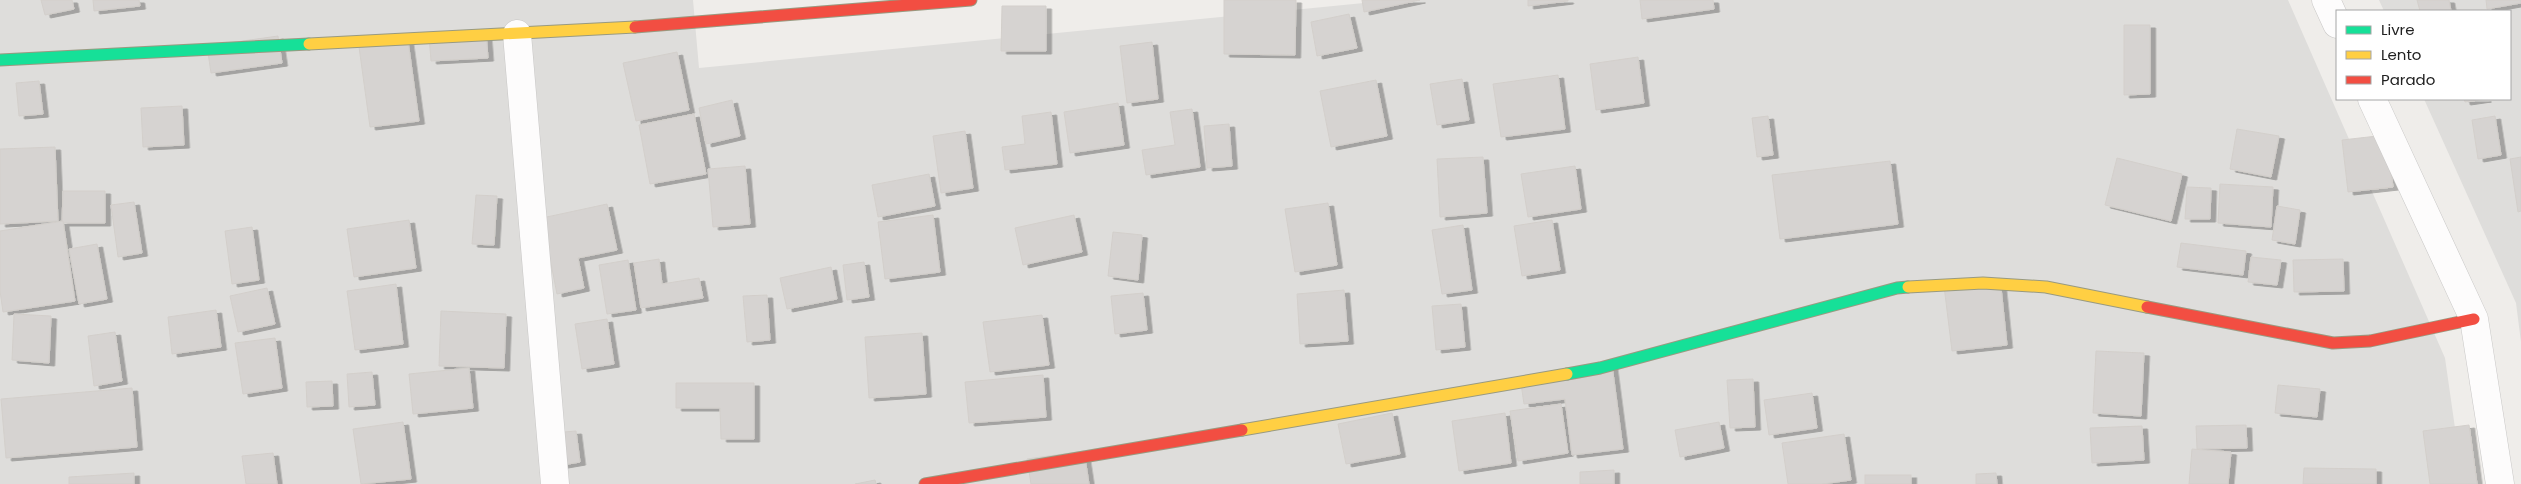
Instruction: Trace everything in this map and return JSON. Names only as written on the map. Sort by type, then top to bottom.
[{"type":"street","points":[[0,60],[683,25],[971,0]]},
{"type":"street","points":[[2326,0],[2336,22]]},
{"type":"street","points":[[518,34],[555,484]]},
{"type":"street","points":[[2372,100],[2474,319],[2500,484]]},
{"type":"street","points":[[925,484],[1600,368],[1897,288],[1983,283],[2046,287],[2333,343],[2370,341],[2474,319]]},
{"type":"shaded area","points":[[0,0],[693,0],[699,68],[1394,0],[2288,0],[2445,358],[2463,484],[0,484]]},
{"type":"shaded area","points":[[2379,0],[2521,0],[2521,342],[2516,303],[2424,100],[2511,100],[2511,10],[2384,10]]},
{"type":"building","points":[[41,0],[72,0],[74,9],[45,15]]},
{"type":"building","points":[[93,0],[139,0],[140,6],[94,11]]},
{"type":"building","points":[[1224,0],[1296,0],[1295,55],[1224,54]]},
{"type":"building","points":[[1362,0],[1420,0],[1364,12]]},
{"type":"building","points":[[1528,0],[1568,0],[1568,1],[1528,6]]},
{"type":"building","points":[[1640,0],[1713,0],[1714,9],[1642,19]]},
{"type":"building","points":[[2417,0],[2449,0],[2451,10],[2420,10]]},
{"type":"building","points":[[2486,0],[2521,0],[2521,3],[2487,9]]},
{"type":"building","points":[[1002,6],[1046,6],[1046,51],[1001,51]]},
{"type":"building","points":[[1349,14],[1357,48],[1317,56],[1311,22]]},
{"type":"building","points":[[2124,25],[2150,25],[2150,94],[2124,95]]},
{"type":"building","points":[[486,32],[488,58],[431,61],[429,36]]},
{"type":"building","points":[[278,36],[282,63],[211,73],[207,46]]},
{"type":"building","points":[[408,41],[419,121],[370,127],[359,47]]},
{"type":"building","points":[[1152,42],[1158,99],[1127,103],[1120,46]]},
{"type":"building","points":[[677,52],[689,110],[636,121],[623,63]]},
{"type":"building","points":[[1638,57],[1644,103],[1596,110],[1590,64]]},
{"type":"building","points":[[1558,75],[1565,129],[1501,137],[1493,84]]},
{"type":"building","points":[[1462,79],[1469,120],[1437,125],[1430,84]]},
{"type":"building","points":[[1376,80],[1387,136],[1331,147],[1320,91]]},
{"type":"building","points":[[39,81],[43,114],[19,116],[16,83]]},
{"type":"building","points":[[732,100],[740,136],[706,144],[699,108]]},
{"type":"building","points":[[1118,103],[1124,145],[1070,153],[1064,112]]},
{"type":"building","points":[[182,106],[184,145],[143,147],[141,108]]},
{"type":"building","points":[[1192,109],[1200,167],[1146,175],[1142,150],[1175,145],[1170,112]]},
{"type":"building","points":[[1051,112],[1057,164],[1005,170],[1002,147],[1025,144],[1022,116]]},
{"type":"building","points":[[694,114],[706,174],[650,184],[639,125]]},
{"type":"building","points":[[1768,116],[1773,155],[1757,157],[1752,118]]},
{"type":"building","points":[[2495,116],[2501,155],[2478,159],[2472,120]]},
{"type":"building","points":[[1229,124],[1232,166],[1207,168],[1204,126]]},
{"type":"building","points":[[2237,129],[2279,136],[2271,177],[2230,169]]},
{"type":"building","points":[[965,131],[973,188],[941,193],[933,136]]},
{"type":"building","points":[[2386,135],[2393,187],[2348,192],[2342,140]]},
{"type":"building","points":[[55,147],[58,221],[0,224],[0,149]]},
{"type":"building","points":[[1483,157],[1487,213],[1440,217],[1437,159]]},
{"type":"building","points":[[2521,157],[2521,211],[2518,212],[2510,159]]},
{"type":"building","points":[[2117,158],[2182,174],[2171,221],[2105,205]]},
{"type":"building","points":[[1890,161],[1898,224],[1780,239],[1772,175]]},
{"type":"building","points":[[745,166],[750,224],[713,227],[708,169]]},
{"type":"building","points":[[1575,166],[1581,209],[1528,217],[1521,174]]},
{"type":"building","points":[[929,174],[935,206],[878,217],[872,185]]},
{"type":"building","points":[[2220,184],[2273,187],[2271,227],[2218,223]]},
{"type":"building","points":[[2187,187],[2211,188],[2210,219],[2185,219]]},
{"type":"building","points":[[63,191],[105,191],[105,223],[62,223]]},
{"type":"building","points":[[476,195],[497,196],[494,245],[472,244]]},
{"type":"building","points":[[134,202],[142,253],[118,257],[111,205]]},
{"type":"building","points":[[1328,203],[1337,265],[1295,272],[1285,209]]},
{"type":"building","points":[[607,204],[617,250],[578,258],[584,288],[557,294],[542,218]]},
{"type":"building","points":[[2277,206],[2300,210],[2295,244],[2272,240]]},
{"type":"building","points":[[933,215],[940,272],[885,279],[878,222]]},
{"type":"building","points":[[1074,215],[1082,252],[1023,265],[1015,228]]},
{"type":"building","points":[[409,220],[416,268],[354,277],[347,229]]},
{"type":"building","points":[[1552,220],[1560,270],[1522,276],[1514,226]]},
{"type":"building","points":[[63,221],[75,301],[3,312],[0,291],[0,231]]},
{"type":"building","points":[[1463,225],[1472,290],[1442,294],[1432,230]]},
{"type":"building","points":[[252,227],[259,280],[232,284],[225,231]]},
{"type":"building","points":[[1113,232],[1142,235],[1138,280],[1108,276]]},
{"type":"building","points":[[2181,243],[2246,251],[2243,275],[2177,267]]},
{"type":"building","points":[[97,244],[107,299],[79,304],[69,249]]},
{"type":"building","points":[[2251,257],[2281,260],[2277,285],[2248,282]]},
{"type":"building","points":[[659,259],[662,284],[699,278],[703,298],[641,308],[634,263]]},
{"type":"building","points":[[2343,259],[2344,291],[2294,292],[2293,260]]},
{"type":"building","points":[[628,260],[636,310],[607,314],[599,265]]},
{"type":"building","points":[[864,262],[869,297],[847,300],[843,265]]},
{"type":"building","points":[[831,267],[837,299],[787,309],[780,278]]},
{"type":"building","points":[[2000,278],[2007,345],[1952,351],[1944,286]]},
{"type":"building","points":[[396,284],[403,344],[355,350],[347,291]]},
{"type":"building","points":[[267,288],[275,324],[238,332],[230,296]]},
{"type":"building","points":[[1344,290],[1348,341],[1300,344],[1297,294]]},
{"type":"building","points":[[1143,293],[1147,330],[1115,334],[1111,296]]},
{"type":"building","points":[[767,295],[770,340],[747,342],[743,296]]},
{"type":"building","points":[[1461,304],[1465,347],[1436,350],[1432,306]]},
{"type":"building","points":[[216,310],[221,347],[172,354],[168,317]]},
{"type":"building","points":[[441,311],[506,314],[504,368],[439,366]]},
{"type":"building","points":[[14,314],[51,316],[49,363],[12,360]]},
{"type":"building","points":[[1042,315],[1049,365],[990,372],[983,322]]},
{"type":"building","points":[[607,319],[614,364],[582,369],[575,324]]},
{"type":"building","points":[[115,332],[122,381],[94,386],[88,336]]},
{"type":"building","points":[[922,333],[926,394],[869,398],[865,337]]},
{"type":"building","points":[[275,338],[282,388],[243,394],[235,343]]},
{"type":"building","points":[[2096,351],[2144,353],[2141,416],[2093,413]]},
{"type":"building","points":[[1612,365],[1623,449],[1572,455],[1565,399],[1524,404],[1520,377]]},
{"type":"building","points":[[469,368],[473,408],[413,414],[409,374]]},
{"type":"building","points":[[372,372],[375,405],[349,407],[347,374]]},
{"type":"building","points":[[1043,375],[1046,417],[969,423],[965,382]]},
{"type":"building","points":[[1753,379],[1755,427],[1730,428],[1727,380]]},
{"type":"building","points":[[332,381],[333,406],[307,407],[306,382]]},
{"type":"building","points":[[676,383],[754,383],[754,439],[721,439],[720,408],[676,408]]},
{"type":"building","points":[[2278,385],[2320,389],[2317,417],[2275,413]]},
{"type":"building","points":[[132,388],[137,447],[6,458],[1,399]]},
{"type":"building","points":[[1812,393],[1817,428],[1769,435],[1764,400]]},
{"type":"building","points":[[1561,404],[1568,453],[1518,461],[1510,411]]},
{"type":"building","points":[[1392,413],[1400,454],[1346,464],[1338,424]]},
{"type":"building","points":[[1505,413],[1511,463],[1459,471],[1452,421]]},
{"type":"building","points":[[403,422],[411,479],[361,484],[353,429]]},
{"type":"building","points":[[1719,422],[1724,448],[1680,457],[1675,430]]},
{"type":"building","points":[[2246,425],[2247,448],[2197,449],[2196,426]]},
{"type":"building","points":[[2469,425],[2477,484],[2430,484],[2423,431]]},
{"type":"building","points":[[2142,426],[2144,460],[2092,463],[2090,428]]},
{"type":"building","points":[[576,431],[580,462],[557,466],[552,433]]},
{"type":"building","points":[[1844,434],[1851,480],[1822,484],[1788,484],[1782,443]]},
{"type":"building","points":[[2192,449],[2231,452],[2228,484],[2189,484]]},
{"type":"building","points":[[1084,451],[1089,484],[1031,484],[1027,459]]},
{"type":"building","points":[[273,453],[277,484],[246,484],[242,456]]},
{"type":"building","points":[[2304,468],[2376,469],[2376,484],[2303,484]]},
{"type":"building","points":[[1614,470],[1614,484],[1580,484],[1580,472]]},
{"type":"building","points":[[134,473],[134,484],[69,484],[69,477]]},
{"type":"building","points":[[1996,473],[1997,484],[1976,484],[1976,474]]},
{"type":"building","points":[[1865,475],[1911,475],[1911,484],[1865,484]]},
{"type":"building","points":[[875,480],[876,484],[855,484]]},
{"type":"traffic: fast","points":[[0,60],[309,44]]},
{"type":"traffic: fast","points":[[1567,374],[1600,368],[1897,288],[1908,287]]},
{"type":"traffic: slow","points":[[309,44],[635,27]]},
{"type":"traffic: slow","points":[[1908,287],[1983,283],[2046,287],[2147,307]]},
{"type":"traffic: slow","points":[[1242,430],[1567,374]]},
{"type":"traffic: jam","points":[[635,27],[971,0]]},
{"type":"traffic: jam","points":[[2147,307],[2333,343],[2370,341],[2474,319]]},
{"type":"traffic: jam","points":[[925,484],[1242,430]]}]
